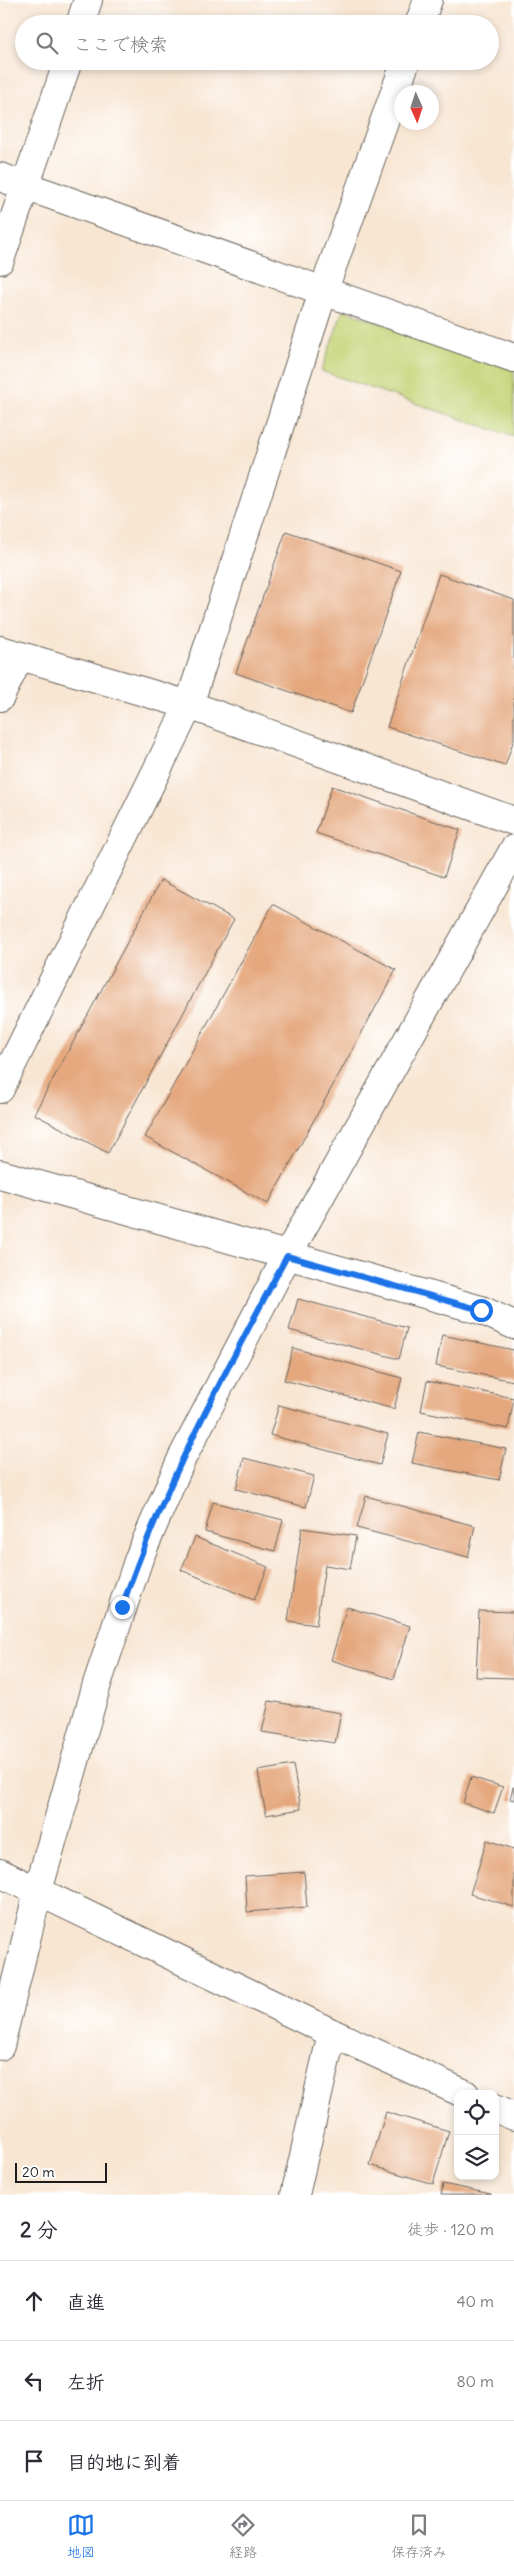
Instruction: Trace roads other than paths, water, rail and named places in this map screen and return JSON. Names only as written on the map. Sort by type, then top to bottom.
[{"type":"street","points":[[83,15],[88,0]]},
{"type":"street","points":[[422,15],[428,0]]},
{"type":"street","points":[[0,260],[65,70]]},
{"type":"street","points":[[0,1089],[189,705],[323,292],[403,70]]},
{"type":"street","points":[[0,177],[514,358]]},
{"type":"street","points":[[0,697],[10,654],[189,705],[514,821]]},
{"type":"street","points":[[0,2046],[38,1891],[97,1684],[139,1558],[182,1458],[287,1256],[514,849]]},
{"type":"street","points":[[0,1174],[481,1310],[514,1325]]},
{"type":"street","points":[[0,1874],[455,2090]]},
{"type":"street","points":[[295,2195],[332,2033]]},
{"type":"street","points":[[499,2110],[514,2116]]}]
